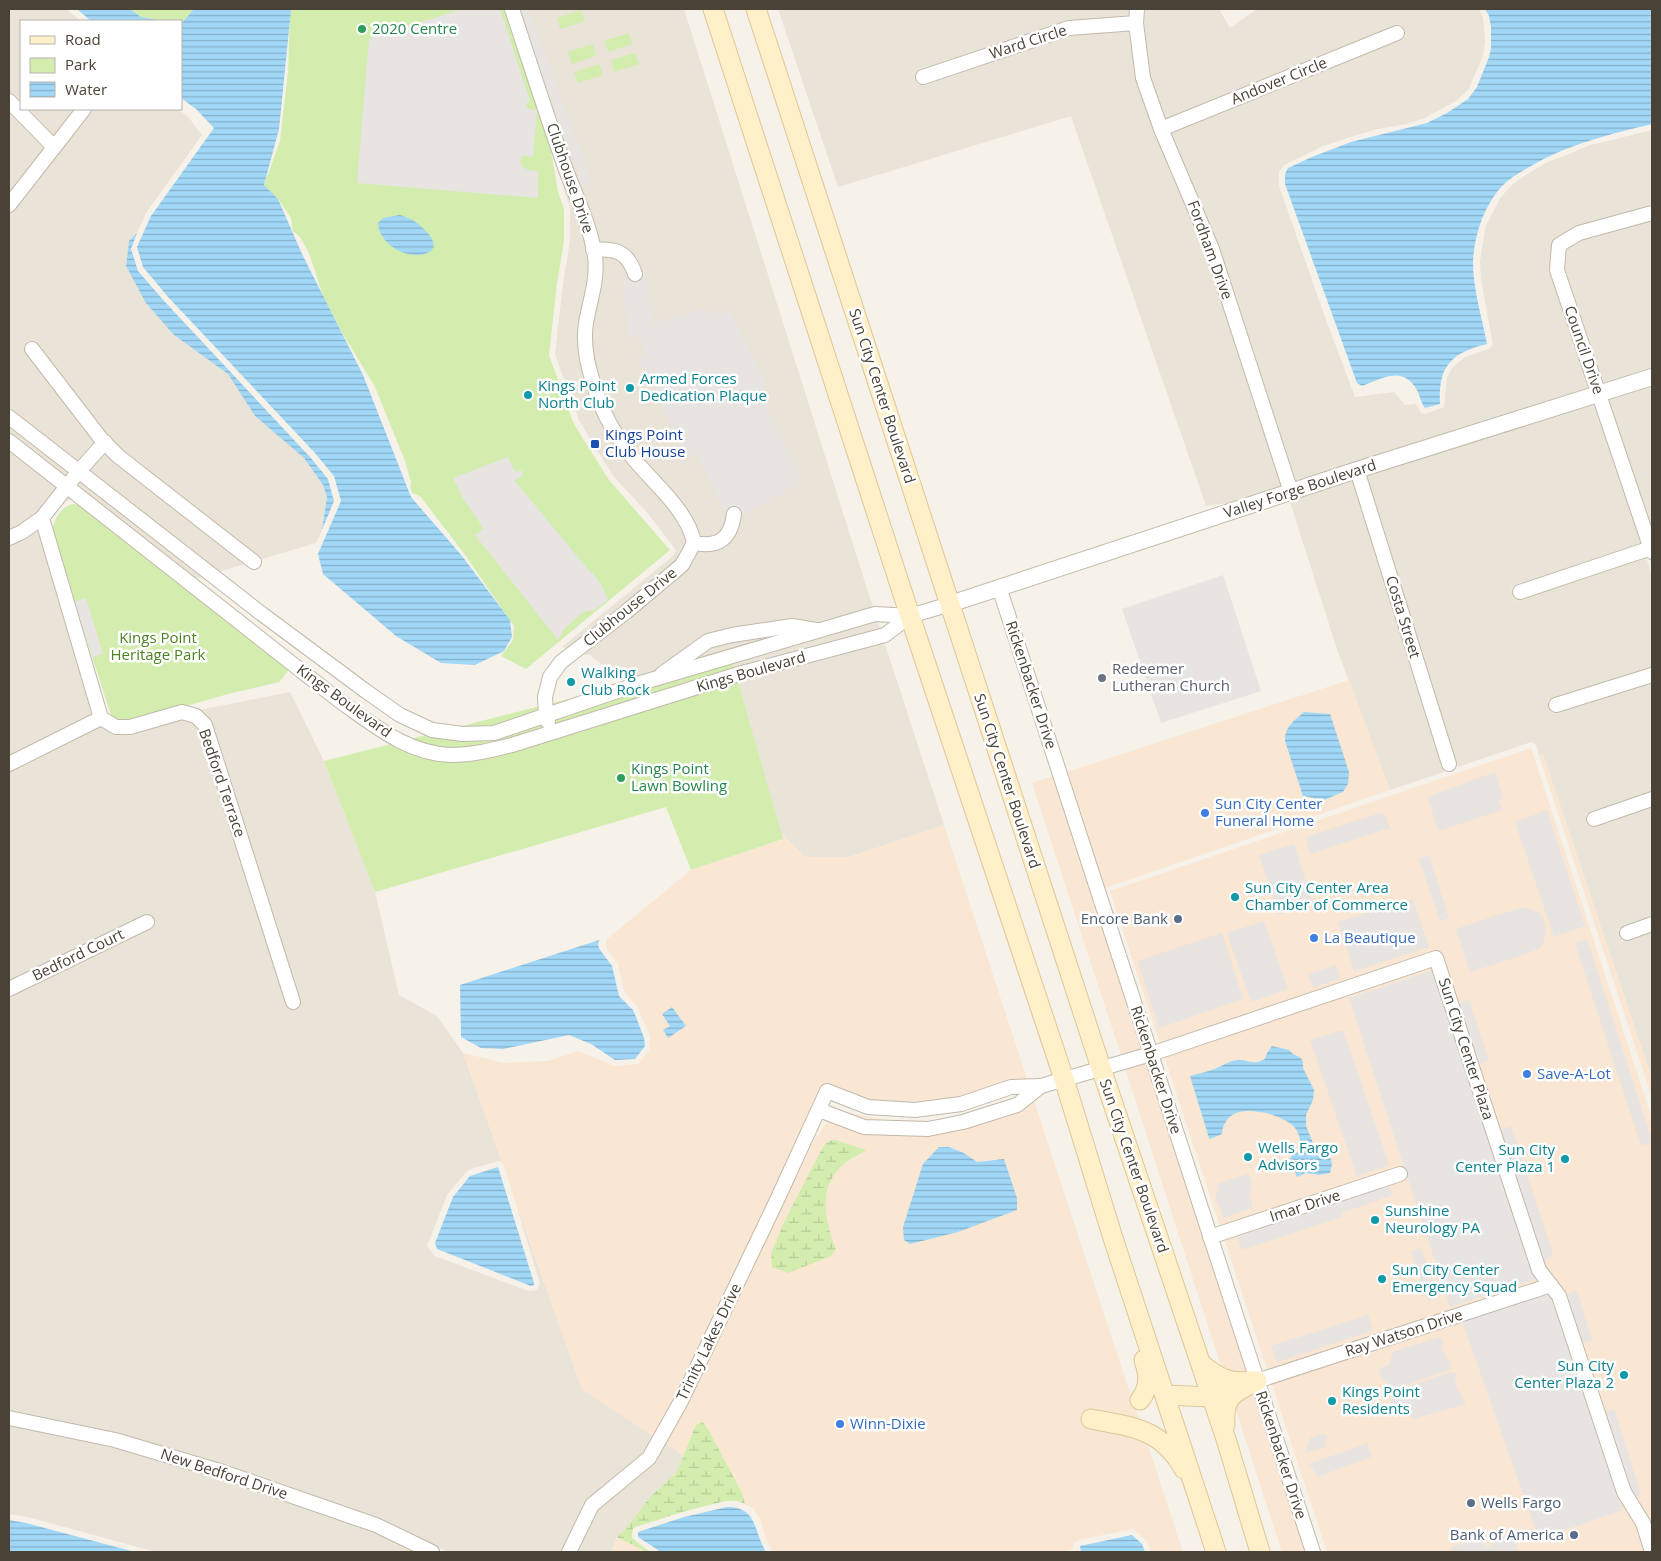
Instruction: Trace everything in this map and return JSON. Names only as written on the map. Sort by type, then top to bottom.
[{"type":"main road","points":[[713,9],[910,616],[1064,1079],[1113,1238],[1216,1552]]},
{"type":"main road","name":"Sun City Center Boulevard","points":[[756,9],[1101,1068],[1226,1439],[1260,1552]]},
{"type":"main road","points":[[1113,1238],[1118,1277],[1147,1370],[1148,1388],[1140,1400]]},
{"type":"main road","points":[[1201,1364],[1216,1376],[1225,1380],[1238,1383],[1257,1381]]},
{"type":"main road","points":[[1226,1439],[1224,1416],[1226,1403],[1230,1396],[1257,1381]]},
{"type":"main road","points":[[1165,1395],[1212,1397],[1238,1391]]},
{"type":"main road","points":[[1091,1419],[1133,1427],[1154,1436],[1174,1454],[1197,1495]]},
{"type":"street","name":"Clubhouse Drive","points":[[512,9],[567,172],[587,221],[593,250],[595,282],[586,325],[585,350],[593,384],[609,424],[629,453],[681,513],[692,530],[694,543],[682,565],[626,612],[561,662],[550,677],[545,696],[546,715],[552,732]]},
{"type":"street","name":"Ward Circle","points":[[923,76],[1069,28],[1136,16]]},
{"type":"street","name":"Fordham Drive","points":[[1136,16],[1143,78],[1161,129],[1212,249],[1291,492]]},
{"type":"street","name":"Andover Circle","points":[[1161,129],[1397,33]]},
{"type":"street","points":[[9,101],[54,147]]},
{"type":"street","points":[[9,205],[83,110]]},
{"type":"street","name":"Council Drive","points":[[1520,592],[1651,550],[1558,270],[1559,245],[1579,233],[1652,213]]},
{"type":"street","points":[[593,250],[604,249],[619,252],[630,260],[636,274]]},
{"type":"street","points":[[32,349],[118,456],[254,562]]},
{"type":"street","name":"Valley Forge Boulevard","points":[[950,604],[1357,470],[1652,377]]},
{"type":"street","name":"Kings Boulevard","points":[[9,417],[262,614],[367,692],[400,715],[432,730],[463,734],[494,733],[657,678],[875,614],[910,616]]},
{"type":"street","name":"Kings Boulevard","points":[[9,441],[341,702],[380,730],[414,748],[450,755],[480,753],[742,673],[884,635],[910,616],[950,604]]},
{"type":"street","points":[[9,538],[22,532],[42,518],[67,485],[105,442]]},
{"type":"street","name":"Costa Street","points":[[1357,470],[1449,764]]},
{"type":"street","points":[[694,543],[704,546],[713,545],[722,540],[729,533],[734,514]]},
{"type":"street","points":[[9,764],[101,718],[42,518]]},
{"type":"street","name":"Rickenbacker Drive","points":[[999,587],[1313,1552]]},
{"type":"street","name":"Kings Boulevard","points":[[657,678],[708,641],[732,635],[792,626],[819,630]]},
{"type":"street","points":[[1556,705],[1652,675]]},
{"type":"street","name":"Bedford Terrace","points":[[101,718],[116,727],[130,727],[182,712],[196,716],[205,725],[293,1002]]},
{"type":"street","points":[[1594,818],[1652,799]]},
{"type":"street","name":"Bedford Court","points":[[9,989],[147,922]]},
{"type":"street","points":[[1627,933],[1652,924]]},
{"type":"street","name":"Sun City Center Plaza","points":[[1101,1068],[1151,1054],[1436,958],[1539,1270],[1559,1296],[1624,1492],[1643,1522],[1652,1552]]},
{"type":"street","name":"Trinity Lakes Drive","points":[[568,1552],[592,1504],[649,1458],[680,1403],[778,1200],[828,1091],[868,1107],[915,1110],[961,1104],[1011,1087],[1041,1086],[1101,1068]]},
{"type":"street","name":"Trinity Lakes Drive","points":[[819,1110],[864,1127],[928,1129],[963,1122],[1017,1105],[1041,1086]]},
{"type":"street","name":"Imar Drive","points":[[1210,1237],[1400,1174]]},
{"type":"street","name":"Ray Watson Drive","points":[[1257,1381],[1551,1285]]},
{"type":"street","name":"New Bedford Drive","points":[[9,1418],[115,1440],[223,1472],[376,1525],[432,1552]]},
{"type":"shaded area","points":[[9,9],[66,9],[80,20],[20,20],[20,110],[179,110],[189,118],[202,135],[146,213],[137,233],[129,241],[126,266],[174,335],[228,374],[255,416],[304,458],[323,485],[327,497],[322,530],[316,543],[191,580],[74,498],[63,502],[52,513],[47,524],[107,720],[180,714],[290,692],[324,761],[375,892],[399,995],[437,1016],[463,1053],[502,1162],[499,1161],[466,1172],[447,1195],[427,1246],[435,1256],[528,1291],[537,1290],[540,1283],[514,1198],[582,1389],[653,1436],[643,1454],[587,1500],[561,1552],[448,1552],[380,1519],[226,1465],[118,1434],[9,1412]]},
{"type":"shaded area","points":[[462,9],[500,9],[530,101],[526,104],[526,107],[537,110],[533,157],[522,156],[520,161],[522,166],[528,170],[538,171],[538,198],[357,183],[369,39]]},
{"type":"shaded area","points":[[512,9],[684,9],[869,595],[944,825],[849,857],[805,857],[781,833],[729,650],[627,684],[591,656],[562,647],[674,555],[676,550],[646,511],[614,477],[590,439],[579,420],[555,354],[570,241],[570,209],[564,189],[557,149]]},
{"type":"shaded area","points":[[517,9],[529,9],[592,182],[583,186]]},
{"type":"shaded area","points":[[778,9],[1129,9],[1129,17],[1067,22],[915,73],[919,85],[1070,34],[1129,30],[1136,81],[1152,125],[1205,252],[1282,488],[1240,501],[1206,506],[1071,116],[838,187]]},
{"type":"shaded area","points":[[1144,9],[1219,9],[1230,28],[1257,9],[1479,9],[1483,18],[1485,41],[1483,56],[1468,90],[1456,101],[1425,118],[1406,124],[1373,130],[1323,146],[1284,165],[1279,172],[1279,186],[1355,397],[1394,392],[1405,405],[1416,404],[1421,413],[1425,414],[1444,407],[1447,378],[1452,368],[1465,357],[1489,349],[1493,345],[1481,279],[1480,261],[1486,225],[1501,197],[1521,178],[1546,163],[1591,145],[1652,130],[1652,207],[1578,227],[1551,272],[1590,389],[1296,483],[1219,247],[1170,132],[1406,36],[1401,25],[1165,120],[1150,76],[1143,22]]},
{"type":"shaded area","points":[[1652,220],[1652,370],[1604,384],[1565,269],[1567,248],[1582,240]]},
{"type":"shaded area","points":[[645,272],[653,325],[703,308],[722,315],[728,307],[766,384],[760,393],[799,471],[797,485],[742,515],[724,512],[697,453],[687,457],[638,358],[646,356],[640,336],[629,338],[622,277]]},
{"type":"shaded area","points":[[1652,384],[1652,528],[1608,397]]},
{"type":"shaded area","points":[[1594,401],[1642,544],[1511,588],[1516,601],[1646,557],[1652,576],[1652,668],[1547,701],[1551,713],[1652,682],[1652,792],[1585,815],[1590,827],[1652,806],[1652,917],[1618,929],[1622,941],[1652,931],[1652,1079],[1543,754],[1539,755],[1536,745],[1531,742],[1458,767],[1366,474]]},
{"type":"shaded area","points":[[508,457],[515,472],[522,470],[523,476],[514,480],[591,573],[593,573],[602,586],[608,600],[594,610],[583,612],[564,629],[558,640],[475,535],[484,529],[463,498],[453,478]]},
{"type":"shaded area","points":[[1352,479],[1444,772],[1390,790],[1338,652],[1289,499]]},
{"type":"shaded area","points":[[1223,575],[1261,691],[1161,723],[1122,609]]},
{"type":"shaded area","points":[[86,598],[103,654],[93,657],[74,602]]},
{"type":"shaded area","points":[[1349,680],[1390,790],[1105,888],[1067,772]]},
{"type":"shaded area","points":[[1531,748],[1652,1119],[1652,1552],[1327,1552],[1110,891]]},
{"type":"shaded area","points":[[1543,754],[1652,1079],[1652,1098],[1539,755]]},
{"type":"shaded area","points":[[1495,772],[1503,798],[1499,800],[1502,810],[1438,831],[1428,797]]},
{"type":"shaded area","points":[[1053,776],[1142,1049],[1121,1055],[1032,783]]},
{"type":"shaded area","points":[[1547,810],[1585,926],[1554,937],[1515,822]]},
{"type":"shaded area","points":[[1380,813],[1386,817],[1390,828],[1310,854],[1306,837]]},
{"type":"shaded area","points":[[944,825],[1028,1082],[915,1113],[829,1094],[799,1139],[673,1401],[653,1436],[582,1389],[463,1053],[504,1063],[548,1061],[578,1051],[614,1066],[638,1064],[650,1049],[650,1036],[637,1006],[623,988],[618,964],[606,947],[606,940],[691,870],[782,840],[781,833],[805,857],[849,857]]},
{"type":"shaded area","points":[[1294,844],[1313,903],[1279,915],[1259,855]]},
{"type":"shaded area","points":[[1429,855],[1449,918],[1440,921],[1419,859]]},
{"type":"shaded area","points":[[1413,899],[1429,947],[1354,971],[1338,922]]},
{"type":"shaded area","points":[[1525,907],[1538,912],[1544,919],[1546,930],[1543,944],[1540,948],[1470,972],[1456,929]]},
{"type":"shaded area","points":[[1264,921],[1288,989],[1251,1002],[1227,933]]},
{"type":"shaded area","points":[[1222,933],[1243,999],[1159,1028],[1138,961]]},
{"type":"shaded area","points":[[1587,939],[1652,1141],[1641,1146],[1575,943]]},
{"type":"shaded area","points":[[1336,965],[1340,978],[1313,988],[1308,974]]},
{"type":"shaded area","points":[[1433,970],[1536,1279],[1450,1307],[1349,998]]},
{"type":"shaded area","points":[[1469,1000],[1489,1061],[1479,1064],[1459,1003]]},
{"type":"shaded area","points":[[1343,1030],[1389,1165],[1357,1176],[1310,1040]]},
{"type":"shaded area","points":[[1146,1062],[1247,1375],[1223,1372],[1125,1068]]},
{"type":"shaded area","points":[[1032,1095],[1132,1399],[1130,1402],[1134,1405],[1140,1422],[1086,1411],[1081,1424],[1146,1439],[1183,1552],[1152,1552],[1146,1540],[1133,1529],[1079,1540],[1074,1543],[1073,1548],[1065,1552],[773,1552],[767,1542],[760,1519],[753,1508],[745,1504],[741,1491],[702,1421],[696,1425],[683,1455],[665,1443],[686,1406],[812,1144],[835,1110],[917,1126]],"holes":[[[835,1140],[866,1150],[842,1166],[832,1178],[825,1199],[828,1229],[836,1251],[786,1218]],[[949,1147],[964,1153],[977,1162],[997,1159],[958,1232],[939,1148]]]},
{"type":"shaded area","points":[[1511,1126],[1553,1253],[1544,1264],[1501,1130]]},
{"type":"shaded area","points":[[1248,1174],[1252,1182],[1250,1193],[1252,1208],[1223,1218],[1215,1195],[1219,1192],[1217,1184]]},
{"type":"shaded area","points":[[1389,1185],[1393,1195],[1341,1213],[1342,1217],[1242,1250],[1237,1236]]},
{"type":"shaded area","points":[[1421,1248],[1438,1298],[1428,1301],[1411,1252]]},
{"type":"shaded area","points":[[1577,1291],[1592,1340],[1582,1343],[1567,1294]]},
{"type":"shaded area","points":[[1550,1294],[1623,1510],[1539,1539],[1462,1321]]},
{"type":"shaded area","points":[[1368,1315],[1373,1330],[1277,1362],[1271,1346]]},
{"type":"shaded area","points":[[1439,1337],[1443,1340],[1441,1347],[1451,1363],[1451,1369],[1393,1389],[1382,1379],[1379,1368],[1389,1365],[1393,1352]]},
{"type":"shaded area","points":[[1451,1372],[1456,1373],[1455,1384],[1466,1404],[1413,1419],[1408,1414],[1390,1405],[1394,1391]]},
{"type":"shaded area","points":[[1252,1391],[1305,1552],[1282,1552],[1234,1404]]},
{"type":"shaded area","points":[[1614,1409],[1641,1494],[1631,1498],[1605,1412]]},
{"type":"shaded area","points":[[9,1425],[113,1447],[221,1478],[373,1531],[416,1552],[156,1552],[28,1517],[9,1514]]},
{"type":"shaded area","points":[[1318,1434],[1327,1435],[1325,1447],[1305,1453],[1311,1436],[1316,1437]]},
{"type":"shaded area","points":[[665,1443],[683,1455],[676,1473],[650,1497],[617,1537],[612,1551],[614,1552],[576,1552],[598,1508],[654,1463]]},
{"type":"shaded area","points":[[1369,1443],[1368,1448],[1373,1456],[1318,1477],[1308,1464]]},
{"type":"shaded area","points":[[1512,1533],[1519,1552],[1452,1552],[1451,1547],[1481,1538],[1485,1547],[1489,1547],[1494,1544],[1493,1539]]},
{"type":"shaded area","points":[[617,1537],[647,1552],[612,1551]]},
{"type":"green space","points":[[130,9],[194,9],[182,23],[182,20],[158,20],[141,17]]},
{"type":"green space","points":[[290,9],[506,9],[551,151],[558,191],[564,210],[564,241],[549,355],[573,422],[585,442],[609,480],[670,550],[526,669],[501,656],[513,640],[514,626],[463,552],[420,496],[412,493],[405,461],[375,387],[340,329],[323,296],[309,253],[300,237],[293,231],[291,218],[278,199],[264,185],[280,141],[288,72]]},
{"type":"green space","points":[[581,10],[585,21],[560,29],[557,18]]},
{"type":"green space","points":[[629,33],[632,44],[608,52],[604,41]]},
{"type":"green space","points":[[593,44],[596,56],[572,64],[568,52]]},
{"type":"green space","points":[[635,53],[639,64],[614,72],[611,60]]},
{"type":"green space","points":[[599,64],[603,75],[578,83],[574,72]]},
{"type":"green space","name":"Kings Point Heritage Park","points":[[73,504],[82,506],[290,669],[279,682],[228,694],[127,723],[115,720],[111,715],[52,533],[58,515],[64,508]]},
{"type":"green space","points":[[729,650],[783,839],[691,870],[666,807],[375,892],[324,761],[627,684]]},
{"type":"green space","points":[[835,1140],[867,1150],[841,1167],[833,1176],[829,1186],[826,1196],[827,1218],[836,1250],[831,1256],[788,1273],[772,1267],[771,1253],[786,1218],[824,1145],[829,1141]]},
{"type":"green space","points":[[702,1421],[741,1491],[745,1504],[738,1501],[725,1501],[682,1512],[633,1528],[632,1538],[650,1552],[617,1537],[650,1497],[676,1473],[696,1425]]},
{"type":"water","points":[[77,9],[130,9],[141,17],[158,20],[90,20]]},
{"type":"water","points":[[194,9],[291,10],[279,129],[264,185],[278,199],[302,254],[363,375],[411,497],[462,556],[510,620],[512,637],[504,651],[475,665],[441,663],[396,636],[323,574],[318,554],[341,501],[334,476],[315,453],[169,298],[143,267],[137,247],[151,216],[214,128],[196,109],[182,99],[182,23]]},
{"type":"water","points":[[1485,9],[1652,9],[1652,124],[1605,136],[1545,158],[1506,182],[1496,193],[1481,221],[1475,241],[1473,262],[1476,293],[1487,344],[1464,352],[1449,363],[1441,380],[1440,404],[1425,408],[1417,390],[1405,378],[1399,376],[1385,377],[1362,386],[1357,383],[1285,184],[1285,174],[1288,168],[1351,142],[1427,123],[1468,99],[1477,87],[1491,48],[1491,27],[1489,16]]},
{"type":"water","points":[[400,215],[412,220],[426,231],[433,241],[434,246],[432,250],[419,255],[411,255],[395,249],[383,238],[378,223],[383,218]]},
{"type":"water","points":[[137,233],[131,249],[138,271],[310,457],[328,479],[334,501],[322,530],[327,497],[323,485],[304,458],[255,416],[228,374],[174,335],[146,303],[126,266],[129,241]]},
{"type":"water","points":[[1304,712],[1330,714],[1349,772],[1348,784],[1343,792],[1324,800],[1303,796],[1285,741],[1288,728]]},
{"type":"water","points":[[599,940],[600,950],[612,966],[619,996],[633,1010],[644,1038],[645,1046],[635,1059],[615,1060],[591,1044],[569,1035],[503,1049],[481,1048],[461,1037],[460,985]]},
{"type":"water","points":[[672,1007],[686,1026],[668,1038],[663,1030],[670,1026],[662,1014]]},
{"type":"water","points":[[1272,1046],[1289,1050],[1301,1058],[1303,1062],[1303,1068],[1314,1090],[1313,1100],[1306,1115],[1306,1126],[1313,1143],[1330,1157],[1332,1164],[1330,1173],[1319,1175],[1306,1173],[1297,1177],[1290,1159],[1292,1155],[1298,1152],[1300,1137],[1289,1123],[1270,1114],[1247,1111],[1233,1114],[1224,1125],[1222,1134],[1209,1138],[1190,1076],[1233,1061],[1261,1061],[1265,1059]]},
{"type":"water","points":[[939,1147],[949,1147],[964,1153],[977,1162],[1004,1159],[1017,1198],[1017,1210],[958,1232],[910,1244],[904,1240],[903,1227],[923,1164]]},
{"type":"water","points":[[498,1167],[534,1283],[531,1286],[437,1249],[435,1243],[453,1197],[470,1176]]},
{"type":"water","points":[[727,1507],[737,1508],[750,1516],[766,1552],[661,1552],[638,1537],[638,1532],[684,1517]]},
{"type":"water","points":[[9,1520],[26,1523],[135,1552],[9,1552]]},
{"type":"water","points":[[1132,1535],[1142,1544],[1145,1552],[1081,1552],[1080,1546]]},
{"type":"place","name":"2020 Centre","points":[[362,29]]},
{"type":"place","name":"Armed Forces Dedication Plaque","points":[[630,388]]},
{"type":"place","name":"Kings Point North Club","points":[[528,395]]},
{"type":"place","name":"Kings Point Club House","points":[[595,444]]},
{"type":"place","name":"Redeemer Lutheran Church","points":[[1102,678]]},
{"type":"place","name":"Walking Club Rock","points":[[571,682]]},
{"type":"place","name":"Kings Point Lawn Bowling","points":[[621,778]]},
{"type":"place","name":"Sun City Center Funeral Home","points":[[1205,813]]},
{"type":"place","name":"Sun City Center Area Chamber of Commerce","points":[[1235,897]]},
{"type":"place","name":"Encore Bank","points":[[1178,919]]},
{"type":"place","name":"La Beautique","points":[[1314,938]]},
{"type":"place","name":"Save-A-Lot","points":[[1527,1074]]},
{"type":"place","name":"Wells Fargo Advisors","points":[[1248,1157]]},
{"type":"place","name":"Sun City Center Plaza 1","points":[[1565,1159]]},
{"type":"place","name":"Sunshine Neurology PA","points":[[1375,1220]]},
{"type":"place","name":"Sun City Center Emergency Squad","points":[[1382,1279]]},
{"type":"place","name":"Sun City Center Plaza 2","points":[[1624,1375]]},
{"type":"place","name":"Kings Point Residents","points":[[1332,1401]]},
{"type":"place","name":"Winn-Dixie","points":[[840,1424]]},
{"type":"place","name":"Wells Fargo","points":[[1471,1503]]},
{"type":"place","name":"Bank of America","points":[[1574,1535]]}]
